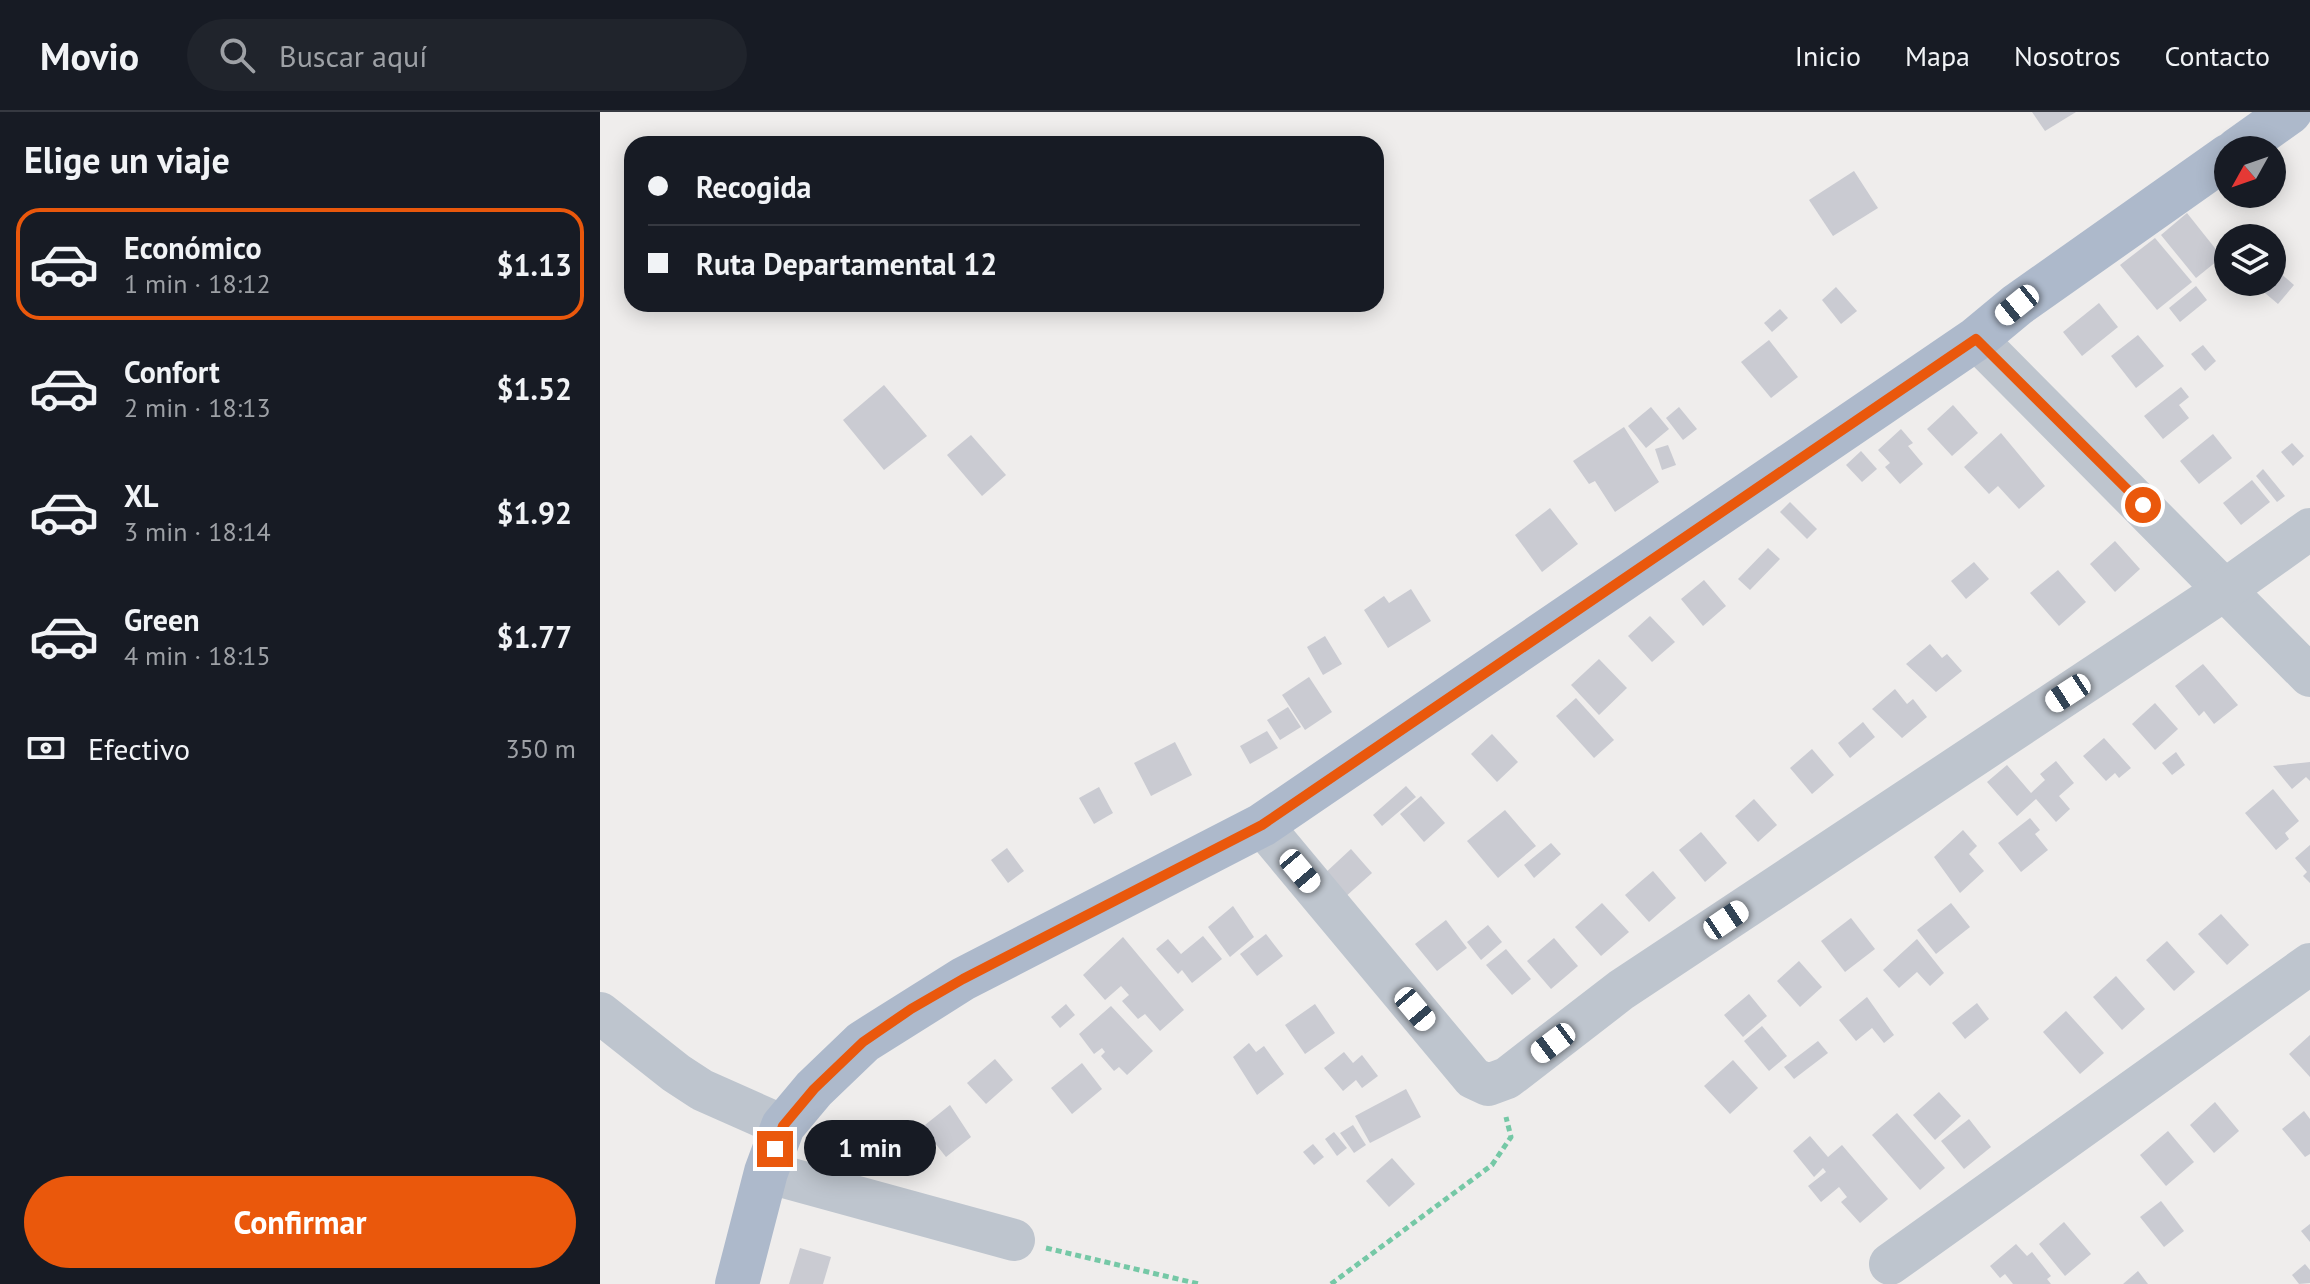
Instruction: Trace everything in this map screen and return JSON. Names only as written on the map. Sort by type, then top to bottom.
[{"type":"main road","points":[[2257,136],[2290,112]]},
{"type":"main road","points":[[737,1284],[766,1172],[783,1126],[814,1089],[863,1042],[963,979],[1262,825],[1976,339],[2017,305],[2214,166]]},
{"type":"street","points":[[1976,339],[2310,676]]},
{"type":"street","points":[[1262,825],[1473,1078],[1488,1085],[1507,1078],[1621,990],[2226,589],[2310,529]]},
{"type":"street","points":[[1890,1264],[2310,964]]},
{"type":"street","points":[[600,1013],[702,1090],[783,1126]]},
{"type":"street","points":[[766,1172],[1014,1240]]},
{"type":"path","points":[[1331,1284],[1492,1165],[1511,1137],[1503,1105]]},
{"type":"path","points":[[1014,1240],[1199,1284]]},
{"type":"building","points":[[2032,112],[2076,112],[2045,131]]},
{"type":"building","points":[[1854,171],[1878,208],[1833,236],[1809,200]]},
{"type":"building","points":[[2187,213],[2214,247],[2214,263],[2196,278],[2161,235]]},
{"type":"building","points":[[2155,238],[2192,282],[2157,310],[2120,265]]},
{"type":"building","points":[[2286,278],[2294,285],[2286,294]]},
{"type":"building","points":[[2196,286],[2207,300],[2180,322],[2169,308]]},
{"type":"building","points":[[1836,287],[1857,311],[1841,324],[1822,300]]},
{"type":"building","points":[[2269,296],[2285,296],[2278,304]]},
{"type":"building","points":[[2099,303],[2118,327],[2082,356],[2063,332]]},
{"type":"building","points":[[1780,309],[1788,318],[1772,332],[1764,323]]},
{"type":"building","points":[[2138,335],[2164,366],[2136,388],[2111,356]]},
{"type":"building","points":[[1769,340],[1798,377],[1771,398],[1741,362]]},
{"type":"building","points":[[2203,345],[2216,361],[2205,371],[2191,354]]},
{"type":"building","points":[[884,385],[927,436],[884,470],[843,420]]},
{"type":"building","points":[[2181,387],[2189,397],[2179,405],[2189,418],[2163,439],[2144,416]]},
{"type":"building","points":[[1953,405],[1978,433],[1952,456],[1927,429]]},
{"type":"building","points":[[1651,407],[1669,429],[1646,448],[1628,426]]},
{"type":"building","points":[[1679,407],[1697,429],[1683,440],[1666,418]]},
{"type":"building","points":[[1624,427],[1659,482],[1615,512],[1595,481],[1589,484],[1573,461]]},
{"type":"building","points":[[1901,429],[1913,443],[1908,446],[1923,464],[1900,484],[1885,467],[1890,463],[1878,450]]},
{"type":"building","points":[[2001,433],[2045,486],[2019,509],[1998,486],[1989,494],[1964,467]]},
{"type":"building","points":[[2213,434],[2232,458],[2199,484],[2180,461]]},
{"type":"building","points":[[971,435],[1006,475],[982,496],[947,455]]},
{"type":"building","points":[[2292,443],[2304,456],[2293,466],[2281,452]]},
{"type":"building","points":[[1668,445],[1676,465],[1662,470],[1655,449]]},
{"type":"building","points":[[1861,451],[1877,469],[1862,482],[1846,465]]},
{"type":"building","points":[[2263,469],[2285,496],[2277,502],[2256,476]]},
{"type":"building","points":[[2252,480],[2270,502],[2241,525],[2223,503]]},
{"type":"building","points":[[1790,502],[1817,529],[1807,539],[1780,512]]},
{"type":"building","points":[[1550,508],[1578,544],[1542,572],[1515,535]]},
{"type":"building","points":[[2115,541],[2140,569],[2115,592],[2090,564]]},
{"type":"building","points":[[1768,548],[1780,559],[1750,590],[1738,579]]},
{"type":"building","points":[[1974,562],[1989,579],[1966,599],[1951,581]]},
{"type":"building","points":[[2058,570],[2086,602],[2059,626],[2030,593]]},
{"type":"building","points":[[1704,580],[1726,606],[1703,626],[1681,599]]},
{"type":"building","points":[[1411,589],[1431,621],[1388,648],[1364,610],[1384,596],[1389,603]]},
{"type":"building","points":[[1650,616],[1675,642],[1652,662],[1628,636]]},
{"type":"building","points":[[1325,636],[1342,664],[1323,675],[1307,647]]},
{"type":"building","points":[[1930,644],[1942,658],[1947,654],[1962,671],[1936,692],[1906,664]]},
{"type":"building","points":[[1599,659],[1627,688],[1599,715],[1571,685]]},
{"type":"building","points":[[2203,664],[2238,705],[2214,724],[2204,711],[2199,716],[2175,686]]},
{"type":"building","points":[[1309,677],[1332,712],[1305,730],[1282,695]]},
{"type":"building","points":[[1895,689],[1907,704],[1913,699],[1927,717],[1902,738],[1872,709]]},
{"type":"building","points":[[1576,698],[1614,740],[1594,758],[1556,716]]},
{"type":"building","points":[[2155,703],[2178,729],[2155,750],[2132,724]]},
{"type":"building","points":[[1288,707],[1301,727],[1280,740],[1267,720]]},
{"type":"building","points":[[1863,722],[1875,737],[1850,758],[1838,743]]},
{"type":"building","points":[[1267,731],[1278,748],[1250,764],[1240,746]]},
{"type":"building","points":[[1492,734],[1518,762],[1497,782],[1471,754]]},
{"type":"building","points":[[2104,738],[2131,768],[2119,778],[2115,773],[2106,781],[2083,756]]},
{"type":"building","points":[[1175,742],[1192,775],[1151,796],[1134,763]]},
{"type":"building","points":[[1812,749],[1834,775],[1812,794],[1790,768]]},
{"type":"building","points":[[2176,752],[2185,765],[2172,775],[2162,763]]},
{"type":"building","points":[[2056,761],[2074,783],[2059,796],[2070,809],[2056,822],[2036,799],[2017,816],[1987,782],[2007,765],[2031,793],[2045,780],[2040,774]]},
{"type":"building","points":[[2310,762],[2310,781],[2306,777],[2292,789],[2273,766]]},
{"type":"building","points":[[1406,786],[1416,797],[1382,826],[1373,815]]},
{"type":"building","points":[[1099,787],[1113,813],[1094,824],[1079,798]]},
{"type":"building","points":[[2273,789],[2299,821],[2285,833],[2289,839],[2276,850],[2245,813]]},
{"type":"building","points":[[1421,796],[1445,823],[1424,842],[1400,814]]},
{"type":"building","points":[[1754,799],[1777,825],[1758,842],[1735,816]]},
{"type":"building","points":[[1505,810],[1536,846],[1498,878],[1467,841]]},
{"type":"building","points":[[2030,818],[2040,830],[2035,834],[2048,850],[2021,872],[1998,843]]},
{"type":"building","points":[[1963,830],[1977,846],[1969,854],[1984,871],[1960,893],[1934,857]]},
{"type":"building","points":[[1701,832],[1727,863],[1705,882],[1679,850]]},
{"type":"building","points":[[1551,843],[1561,854],[1534,878],[1524,865]]},
{"type":"building","points":[[2310,845],[2310,883],[2303,876],[2307,872],[2295,858]]},
{"type":"building","points":[[1007,848],[1024,871],[1008,883],[991,860]]},
{"type":"building","points":[[1351,849],[1372,873],[1344,898],[1323,875]]},
{"type":"building","points":[[1653,871],[1676,898],[1649,922],[1625,895]]},
{"type":"building","points":[[1602,903],[1629,932],[1601,956],[1575,927]]},
{"type":"building","points":[[1951,903],[1970,927],[1936,954],[1917,930]]},
{"type":"building","points":[[1233,906],[1254,937],[1230,957],[1208,927]]},
{"type":"building","points":[[2221,914],[2249,945],[2227,965],[2198,934]]},
{"type":"building","points":[[1851,918],[1875,949],[1845,972],[1821,941]]},
{"type":"building","points":[[1446,920],[1467,948],[1437,971],[1415,944]]},
{"type":"building","points":[[1488,925],[1502,942],[1481,960],[1467,942]]},
{"type":"building","points":[[1266,934],[1283,956],[1257,976],[1240,954]]},
{"type":"building","points":[[1203,936],[1222,959],[1192,983],[1182,970],[1178,974],[1156,949],[1168,939],[1181,954]]},
{"type":"building","points":[[1123,937],[1184,1010],[1160,1031],[1145,1014],[1138,1019],[1122,1001],[1129,995],[1121,986],[1105,1000],[1083,975]]},
{"type":"building","points":[[1554,938],[1578,966],[1551,989],[1527,961]]},
{"type":"building","points":[[1917,939],[1944,973],[1930,986],[1917,972],[1899,988],[1883,970]]},
{"type":"building","points":[[2167,941],[2195,972],[2174,991],[2146,960]]},
{"type":"building","points":[[1506,949],[1531,979],[1512,995],[1486,965]]},
{"type":"building","points":[[1799,961],[1822,987],[1800,1007],[1777,981]]},
{"type":"building","points":[[2116,976],[2145,1009],[2122,1030],[2093,997]]},
{"type":"building","points":[[1749,994],[1767,1016],[1743,1037],[1724,1015]]},
{"type":"building","points":[[1867,997],[1894,1035],[1884,1043],[1872,1028],[1856,1041],[1839,1020]]},
{"type":"building","points":[[1977,1003],[1989,1019],[1965,1039],[1952,1023]]},
{"type":"building","points":[[1066,1004],[1075,1015],[1060,1028],[1051,1017]]},
{"type":"building","points":[[1315,1004],[1335,1033],[1305,1054],[1285,1025]]},
{"type":"building","points":[[1111,1006],[1153,1051],[1127,1075],[1119,1067],[1114,1071],[1101,1056],[1105,1052],[1102,1048],[1094,1054],[1079,1034]]},
{"type":"building","points":[[2066,1011],[2104,1053],[2080,1074],[2043,1032]]},
{"type":"building","points":[[1762,1026],[1787,1056],[1769,1071],[1744,1041]]},
{"type":"building","points":[[2310,1035],[2310,1077],[2289,1054]]},
{"type":"building","points":[[1818,1041],[1828,1053],[1794,1079],[1784,1067]]},
{"type":"building","points":[[1249,1043],[1256,1052],[1264,1046],[1284,1074],[1257,1095],[1233,1057]]},
{"type":"building","points":[[1344,1052],[1353,1063],[1362,1055],[1378,1076],[1362,1088],[1356,1080],[1343,1091],[1324,1068]]},
{"type":"building","points":[[995,1059],[1013,1080],[986,1104],[967,1083]]},
{"type":"building","points":[[1733,1060],[1758,1088],[1730,1114],[1704,1086]]},
{"type":"building","points":[[1082,1063],[1102,1089],[1072,1114],[1051,1088]]},
{"type":"building","points":[[1406,1089],[1421,1117],[1370,1143],[1355,1116]]},
{"type":"building","points":[[1939,1092],[1961,1116],[1935,1140],[1913,1115]]},
{"type":"building","points":[[2215,1102],[2239,1131],[2214,1153],[2190,1125]]},
{"type":"building","points":[[950,1105],[971,1137],[946,1157],[927,1133],[929,1131],[925,1125]]},
{"type":"building","points":[[2304,1111],[2310,1119],[2310,1154],[2305,1157],[2282,1129]]},
{"type":"building","points":[[1897,1113],[1945,1168],[1920,1190],[1872,1135]]},
{"type":"building","points":[[1969,1119],[1991,1147],[1964,1169],[1941,1141]]},
{"type":"building","points":[[1353,1125],[1366,1145],[1354,1153],[1340,1133]]},
{"type":"building","points":[[2168,1131],[2194,1162],[2166,1186],[2140,1155]]},
{"type":"building","points":[[1334,1132],[1347,1148],[1337,1156],[1325,1139]]},
{"type":"building","points":[[1810,1136],[1828,1157],[1842,1145],[1888,1199],[1860,1223],[1841,1202],[1847,1197],[1839,1187],[1821,1202],[1808,1186],[1826,1172],[1823,1168],[1814,1177],[1793,1151]]},
{"type":"building","points":[[1313,1144],[1324,1157],[1314,1165],[1303,1152]]},
{"type":"building","points":[[1392,1158],[1415,1184],[1389,1207],[1366,1181]]},
{"type":"building","points":[[2161,1201],[2184,1231],[2164,1247],[2140,1217]]},
{"type":"building","points":[[2064,1222],[2091,1254],[2065,1276],[2039,1244]]},
{"type":"building","points":[[2310,1224],[2310,1242],[2301,1231]]},
{"type":"building","points":[[2016,1244],[2027,1256],[2032,1252],[2051,1276],[2047,1279],[2051,1284],[2013,1284],[2005,1274],[2000,1278],[1990,1266]]},
{"type":"building","points":[[800,1248],[831,1257],[823,1284],[789,1284]]},
{"type":"building","points":[[2305,1264],[2310,1270],[2310,1283],[2299,1284],[2292,1275]]},
{"type":"building","points":[[2138,1271],[2148,1284],[2123,1284]]},
{"type":"route","points":[[775,1149],[783,1126],[814,1089],[863,1042],[911,1009],[963,979],[1262,825],[1976,339],[2143,505]]}]
